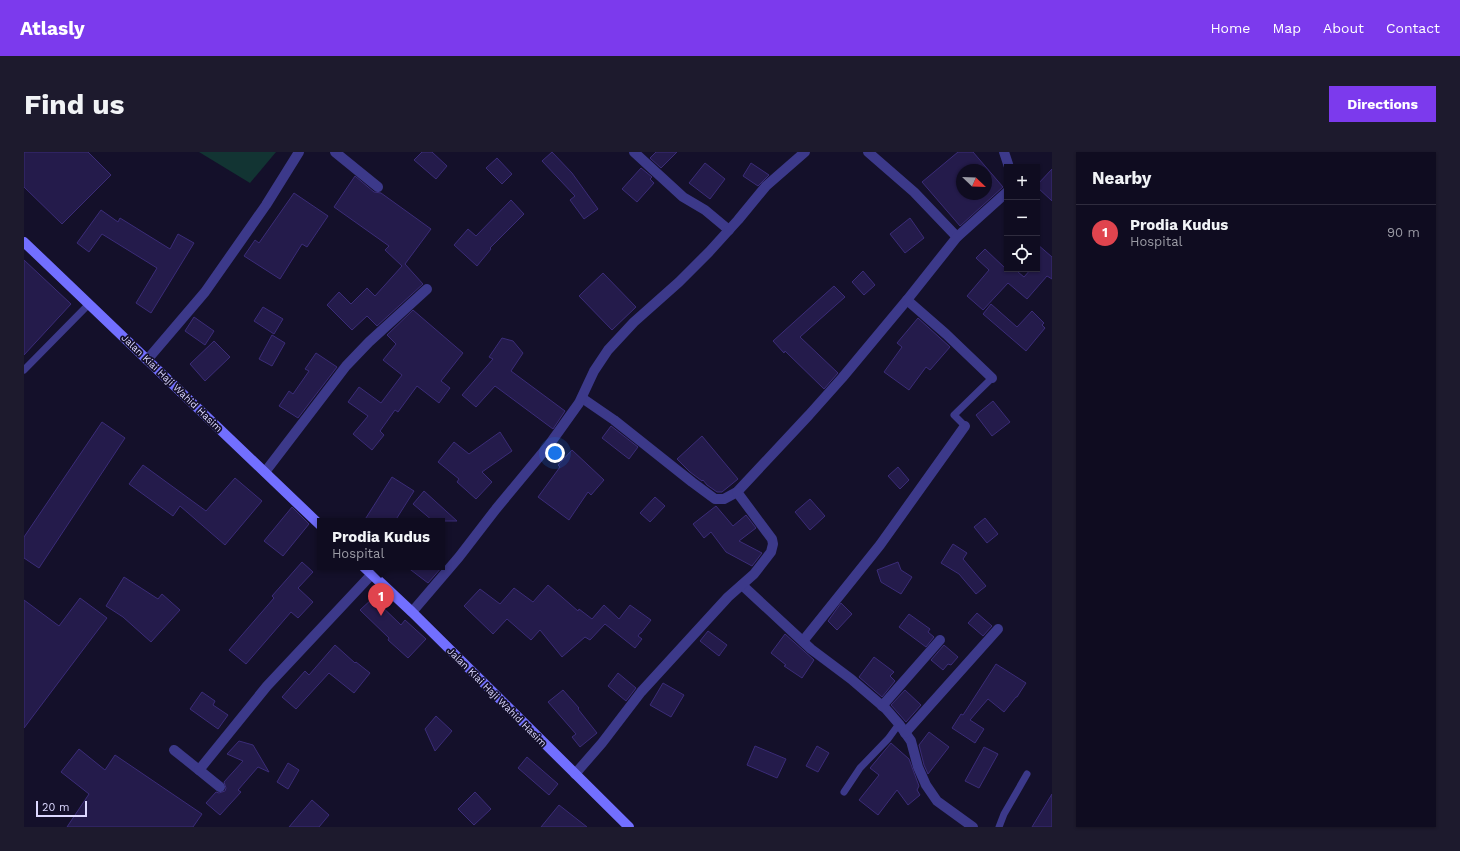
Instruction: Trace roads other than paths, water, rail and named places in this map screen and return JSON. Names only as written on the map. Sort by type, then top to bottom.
[{"type":"street","points":[[147,360],[205,292],[266,205],[299,152]]},
{"type":"street","points":[[335,152],[378,187]]},
{"type":"street","points":[[634,152],[683,197],[705,210],[729,230]]},
{"type":"street","points":[[412,612],[459,557],[496,509],[549,445],[582,398],[594,371],[608,350],[634,322],[679,282],[729,230],[766,186],[805,152]]},
{"type":"street","points":[[868,152],[914,192],[957,237]]},
{"type":"street","points":[[1004,152],[1008,164]]},
{"type":"street","points":[[582,398],[614,420],[692,482],[715,498],[724,499],[737,492],[809,416],[907,300],[957,237],[1004,195]]},
{"type":"street","name":"Jalan Kiai Haji Wahid Hasim","points":[[24,242],[317,522]]},
{"type":"street","points":[[265,472],[346,366],[369,342],[426,289]]},
{"type":"street","points":[[907,300],[946,334],[992,378]]},
{"type":"street","points":[[803,641],[880,545],[964,426]]},
{"type":"street","points":[[575,774],[602,743],[641,692],[723,602],[758,569],[770,552],[773,544],[772,539],[737,492]]},
{"type":"street","points":[[199,770],[267,686],[368,570]]},
{"type":"street","name":"Jalan Kiai Haji Wahid Hasim","points":[[368,570],[629,827]]},
{"type":"street","points":[[742,585],[803,641],[882,706],[902,728],[911,741],[918,767],[926,785],[937,801],[973,827]]},
{"type":"street","points":[[902,728],[998,630]]},
{"type":"street","points":[[882,706],[940,640]]},
{"type":"street","points":[[174,750],[220,787]]},
{"type":"lane","points":[[24,370],[89,304]]},
{"type":"lane","points":[[964,426],[954,415],[992,378]]},
{"type":"lane","points":[[844,792],[860,768],[888,739],[902,728]]},
{"type":"lane","points":[[999,827],[1004,814],[1027,774]]},
{"type":"place","name":"Prodia Kudus","points":[[381,616]]}]
